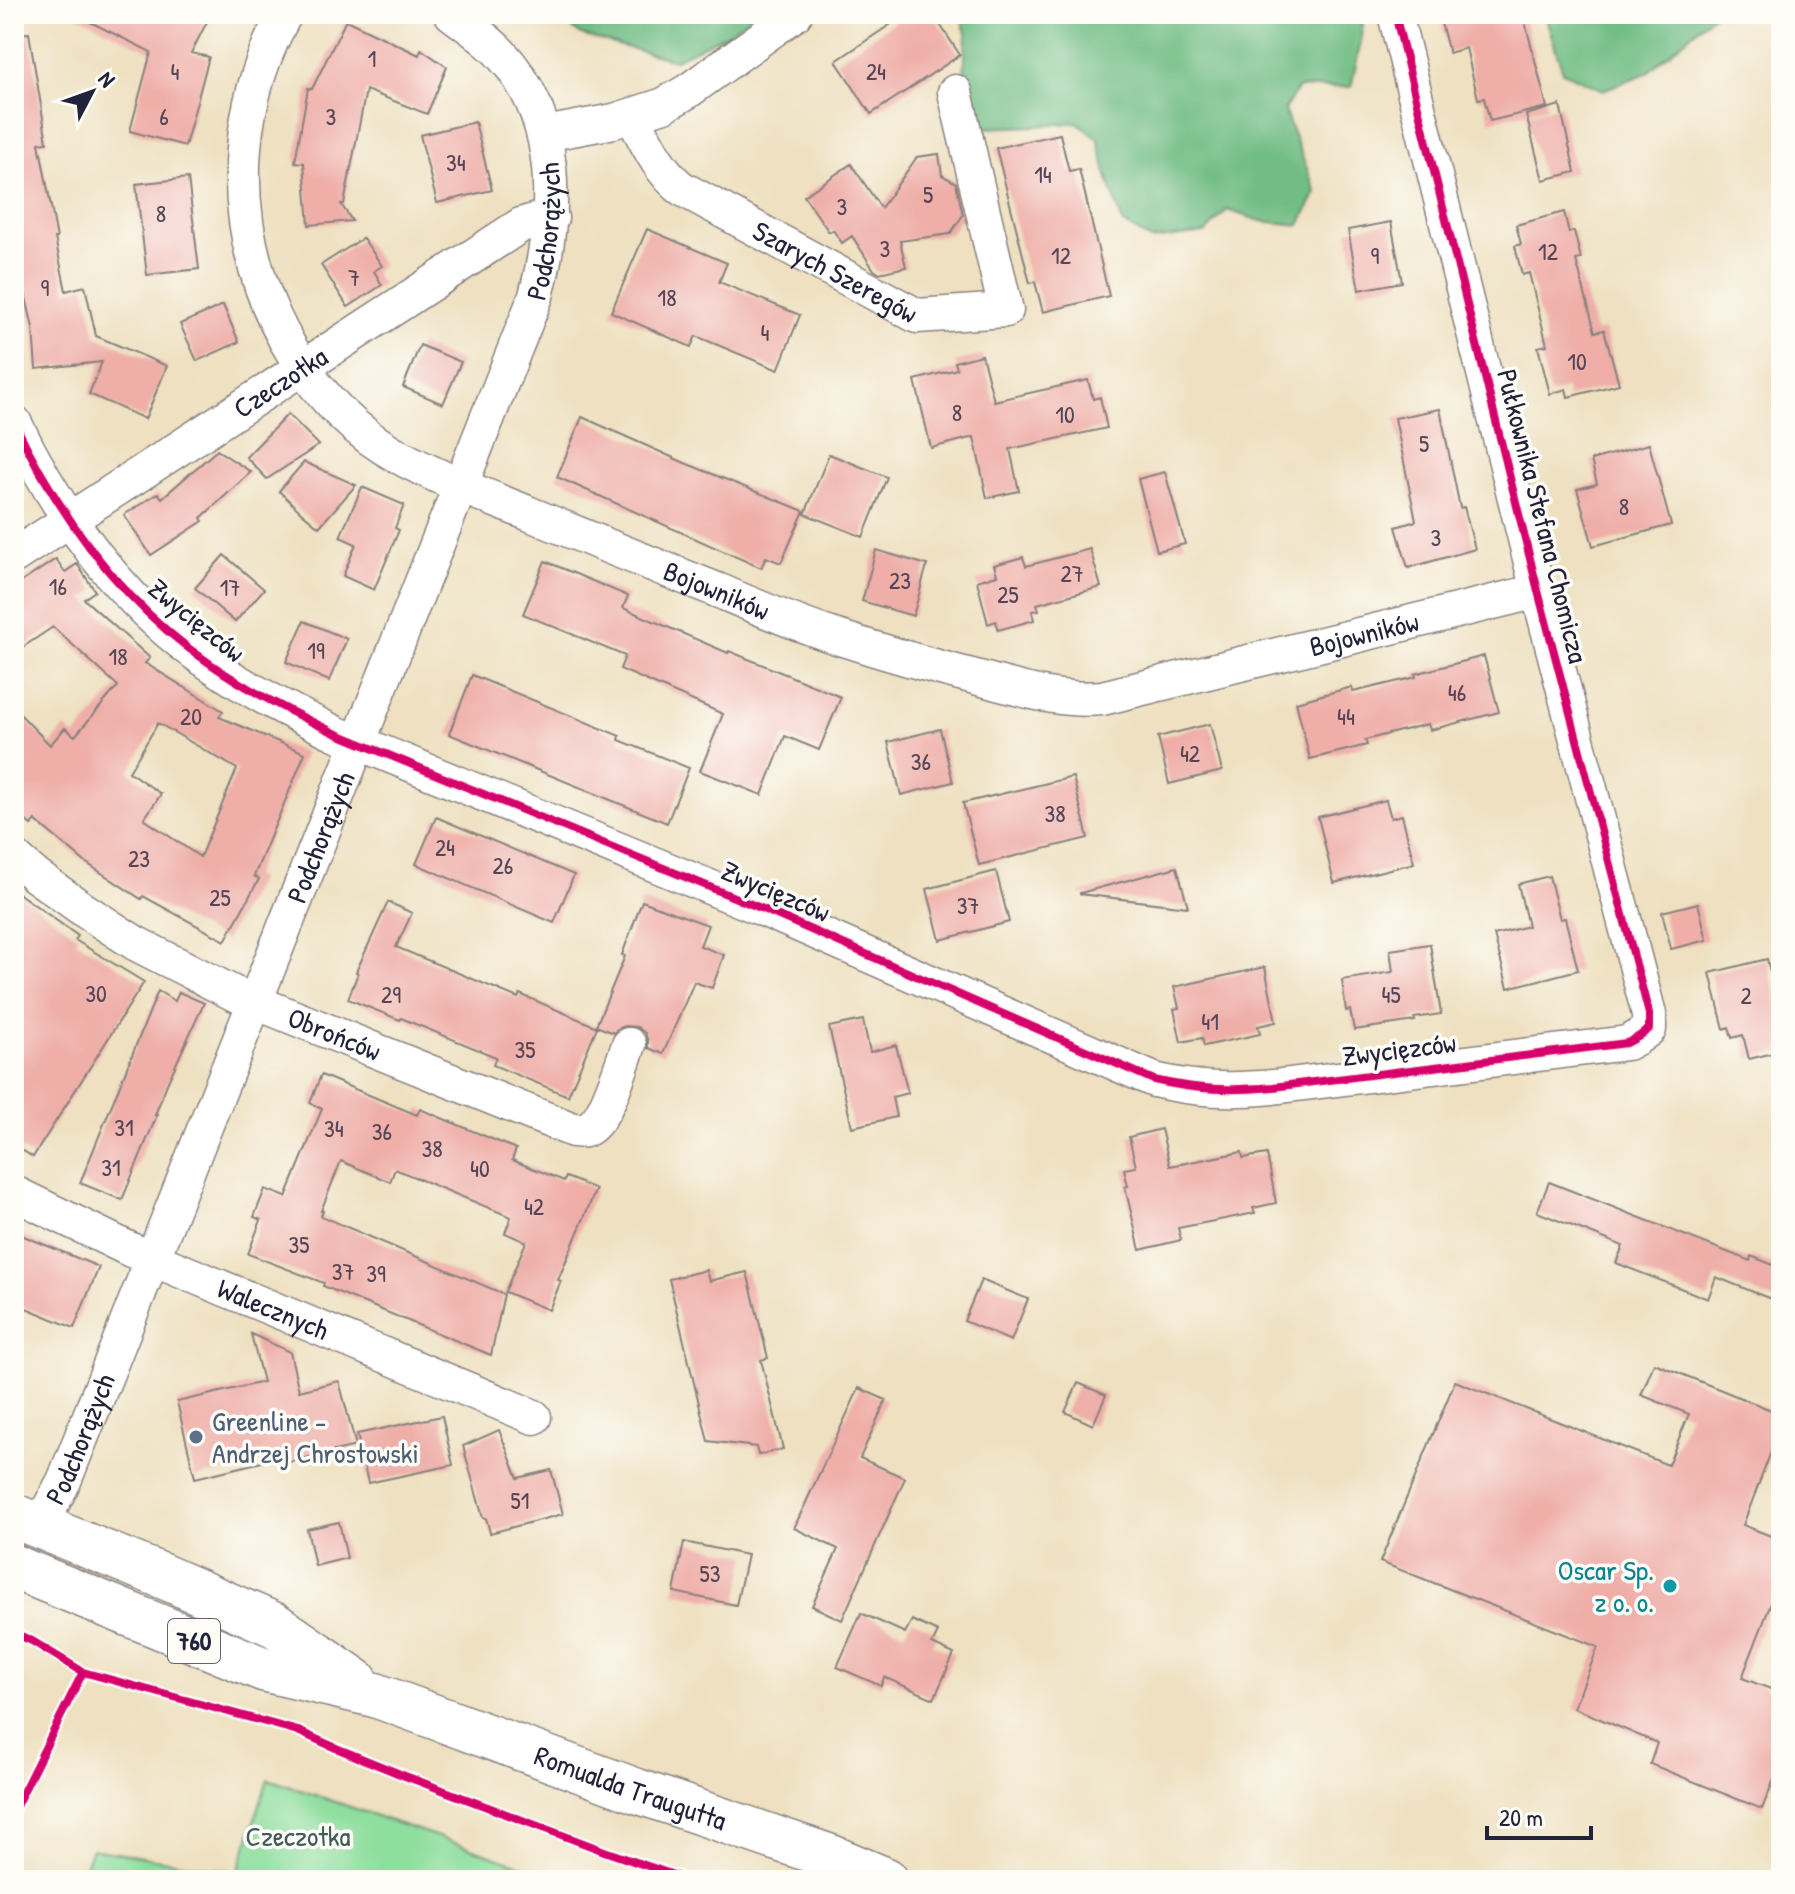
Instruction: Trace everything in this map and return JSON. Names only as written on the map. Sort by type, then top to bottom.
[{"type":"main road","name":"Romualda Traugutta","points":[[27,1521],[275,1625],[375,1695]]},
{"type":"main road","name":"Romualda Traugutta","points":[[14,1567],[263,1669],[375,1695],[637,1791],[831,1857],[886,1880]]},
{"type":"street","name":"Bojowników","points":[[285,14],[262,60],[243,153],[244,206],[258,276],[289,345],[318,388],[341,413],[396,455],[461,486],[837,638],[1059,698],[1102,698],[1538,591]]},
{"type":"street","name":"Podchorążych","points":[[27,1521],[64,1481],[536,296],[545,263],[551,218],[550,169],[545,134],[534,104],[510,65],[498,51],[452,14]]},
{"type":"street","points":[[545,134],[633,117],[664,105],[795,14]]},
{"type":"street","name":"Pułkownika Stefana Chomicza","points":[[1395,14],[1538,591],[1649,1014],[1649,1029]]},
{"type":"street","name":"Szarych Szeregów","points":[[633,117],[657,162],[681,188],[917,316],[1006,310],[955,92]]},
{"type":"street","name":"Czeczotka","points":[[14,556],[521,225],[551,218]]},
{"type":"street","name":"Zwycięzców","points":[[14,422],[29,453],[70,519],[122,587],[185,645],[229,676],[287,709],[359,742],[763,909],[1154,1080],[1225,1091],[1273,1087],[1627,1043],[1649,1029]]},
{"type":"street","name":"Obrońców","points":[[14,857],[36,876],[135,943],[253,1002],[573,1130],[583,1131],[601,1116],[629,1045]]},
{"type":"street","name":"Walecznych","points":[[14,1193],[117,1244],[534,1417]]},
{"type":"green space","points":[[555,14],[754,14],[725,35],[674,60],[581,35]]},
{"type":"green space","points":[[960,14],[1363,14],[1362,37],[1351,87],[1298,88],[1284,110],[1316,192],[1300,225],[1261,221],[1227,210],[1205,233],[1151,240],[1123,223],[1098,139],[1077,122],[981,128],[963,105],[966,33]]},
{"type":"green space","points":[[1550,14],[1714,14],[1647,73],[1603,90],[1563,72],[1547,21]]},
{"type":"green space","name":"Czeczotka","points":[[268,1779],[564,1880],[79,1880],[92,1849],[238,1872]]},
{"type":"building","points":[[74,14],[211,14],[191,53],[209,57],[185,146],[130,131],[151,52]]},
{"type":"building","points":[[906,14],[933,14],[960,55],[871,114],[836,61]]},
{"type":"building","points":[[1453,14],[1523,14],[1547,107],[1490,121],[1484,98],[1478,99],[1466,48],[1449,53],[1441,23],[1455,19]]},
{"type":"building","points":[[346,20],[419,55],[421,49],[447,67],[427,114],[366,90],[344,204],[341,204],[352,221],[309,225],[304,163],[295,162],[308,88],[312,89]]},
{"type":"building","points":[[29,33],[47,142],[39,143],[66,291],[85,286],[96,336],[167,366],[145,419],[89,394],[102,362],[36,369],[33,328],[14,245],[14,34]]},
{"type":"building","points":[[1560,105],[1575,172],[1543,180],[1526,115]]},
{"type":"building","points":[[475,122],[492,190],[437,203],[420,135]]},
{"type":"building","points":[[1060,134],[1069,171],[1079,169],[1109,296],[1043,312],[1035,282],[1030,283],[996,148]]},
{"type":"building","points":[[939,154],[942,175],[956,183],[963,215],[950,234],[900,241],[906,267],[879,273],[874,270],[852,236],[842,243],[833,230],[829,232],[804,196],[851,164],[881,208],[917,157]]},
{"type":"building","points":[[188,178],[199,269],[147,275],[136,184]]},
{"type":"building","points":[[1564,212],[1569,233],[1574,231],[1581,259],[1576,260],[1595,332],[1604,330],[1619,384],[1568,397],[1566,389],[1550,394],[1538,347],[1547,345],[1529,273],[1522,275],[1515,246],[1521,244],[1516,225]]},
{"type":"building","points":[[1391,222],[1402,282],[1359,290],[1348,230]]},
{"type":"building","points":[[647,229],[727,263],[719,282],[800,315],[778,370],[696,336],[691,347],[611,312]]},
{"type":"building","points":[[363,238],[382,266],[374,271],[382,285],[348,307],[321,265]]},
{"type":"building","points":[[223,305],[239,342],[197,361],[180,324]]},
{"type":"building","points":[[420,345],[461,362],[443,404],[403,387]]},
{"type":"building","points":[[982,355],[994,401],[1088,380],[1093,399],[1100,397],[1107,428],[1010,449],[1019,491],[987,498],[974,437],[931,448],[915,380],[957,369],[955,362]]},
{"type":"building","points":[[1440,409],[1460,508],[1464,507],[1475,549],[1408,568],[1396,527],[1416,521],[1395,418]]},
{"type":"building","points":[[288,414],[319,445],[267,479],[246,457]]},
{"type":"building","points":[[582,417],[804,511],[781,563],[766,557],[761,568],[557,477]]},
{"type":"building","points":[[1649,444],[1671,525],[1593,546],[1577,489],[1597,484],[1591,460]]},
{"type":"building","points":[[217,450],[251,472],[201,518],[203,521],[151,555],[124,515],[158,493],[162,498]]},
{"type":"building","points":[[829,454],[887,477],[863,537],[805,514]]},
{"type":"building","points":[[304,462],[356,485],[319,527],[279,491]]},
{"type":"building","points":[[1165,472],[1185,544],[1157,551],[1138,479]]},
{"type":"building","points":[[362,487],[404,505],[395,528],[399,530],[374,590],[343,576],[356,544],[340,537]]},
{"type":"building","points":[[1090,549],[1101,587],[1037,604],[1039,610],[1032,611],[1034,620],[998,630],[996,621],[988,624],[977,581],[997,575],[994,565],[1023,557],[1026,566]]},
{"type":"building","points":[[876,550],[927,565],[913,616],[862,601]]},
{"type":"building","points":[[224,555],[264,589],[235,622],[195,588]]},
{"type":"building","points":[[56,559],[65,572],[77,564],[95,591],[84,599],[150,658],[145,663],[223,711],[219,717],[305,753],[254,876],[259,879],[225,941],[143,896],[141,899],[85,862],[35,820],[31,825],[14,811],[14,708],[50,745],[65,728],[75,736],[118,686],[53,627],[14,653],[14,587]],"holes":[[[158,723],[237,769],[200,857],[144,819],[161,794],[129,772]]]},
{"type":"building","points":[[545,561],[628,596],[623,608],[841,697],[819,750],[785,736],[762,795],[700,771],[723,714],[620,669],[625,656],[523,614]]},
{"type":"building","points":[[304,621],[347,639],[329,681],[286,662]]},
{"type":"building","points":[[1484,656],[1499,712],[1430,730],[1428,724],[1365,740],[1367,745],[1310,759],[1296,702],[1352,687],[1353,692],[1416,677],[1415,674]]},
{"type":"building","points":[[472,675],[689,768],[667,823],[449,734]]},
{"type":"building","points":[[1210,724],[1222,771],[1169,784],[1158,737]]},
{"type":"building","points":[[940,729],[953,782],[901,795],[888,742]]},
{"type":"building","points":[[1073,777],[1088,838],[979,865],[963,803]]},
{"type":"building","points":[[1386,800],[1391,818],[1402,815],[1414,863],[1334,883],[1318,817]]},
{"type":"building","points":[[436,817],[574,875],[554,923],[416,864]]},
{"type":"building","points":[[1177,867],[1188,907],[1080,894],[1080,893]]},
{"type":"building","points":[[996,871],[1009,922],[940,940],[927,889]]},
{"type":"building","points":[[1549,876],[1560,919],[1565,918],[1578,970],[1508,988],[1494,935],[1528,926],[1518,884]]},
{"type":"building","points":[[14,890],[78,936],[75,940],[144,982],[33,1157],[14,1145]]},
{"type":"building","points":[[642,901],[708,925],[700,946],[724,955],[712,988],[694,982],[663,1054],[648,1048],[645,1033],[637,1027],[625,1026],[614,1033],[596,1026],[625,956],[622,955]]},
{"type":"building","points":[[388,902],[412,913],[396,947],[597,1027],[568,1096],[493,1065],[496,1057],[348,999],[356,972]]},
{"type":"building","points":[[1698,903],[1707,940],[1671,949],[1662,912]]},
{"type":"building","points":[[1430,944],[1441,1014],[1354,1030],[1350,1010],[1346,1011],[1342,980],[1393,972],[1390,950]]},
{"type":"building","points":[[1767,959],[1781,1018],[1781,1051],[1749,1059],[1743,1035],[1732,1038],[1729,1027],[1724,1029],[1710,973]]},
{"type":"building","points":[[1265,967],[1276,1022],[1258,1026],[1260,1034],[1204,1046],[1202,1038],[1181,1042],[1174,1009],[1179,1008],[1174,987]]},
{"type":"building","points":[[158,991],[175,1001],[179,992],[204,1003],[167,1084],[122,1200],[80,1183]]},
{"type":"building","points":[[863,1020],[870,1052],[896,1045],[908,1093],[892,1097],[896,1117],[852,1127],[829,1027]]},
{"type":"building","points":[[321,1075],[417,1115],[420,1109],[516,1149],[512,1160],[564,1181],[566,1177],[596,1189],[558,1280],[561,1281],[549,1310],[505,1292],[526,1242],[505,1233],[511,1217],[395,1169],[390,1182],[341,1161],[321,1216],[504,1294],[491,1355],[248,1254],[261,1220],[254,1217],[265,1189],[286,1197],[322,1109],[310,1103]]},
{"type":"building","points":[[1161,1129],[1170,1166],[1242,1152],[1243,1158],[1267,1154],[1276,1203],[1253,1208],[1255,1213],[1178,1228],[1181,1240],[1140,1250],[1125,1187],[1128,1186],[1124,1169],[1136,1167],[1129,1137]]},
{"type":"building","points":[[1549,1182],[1750,1261],[1751,1256],[1781,1268],[1781,1303],[1716,1277],[1708,1299],[1616,1263],[1623,1246],[1537,1212]]},
{"type":"building","points":[[14,1232],[99,1267],[74,1328],[14,1303]]},
{"type":"building","points":[[706,1270],[709,1281],[747,1272],[768,1358],[761,1360],[783,1449],[758,1455],[756,1447],[708,1441],[669,1279]]},
{"type":"building","points":[[981,1280],[1028,1299],[1011,1341],[964,1321]]},
{"type":"building","points":[[251,1334],[290,1352],[299,1391],[339,1381],[356,1446],[280,1464],[279,1458],[195,1478],[177,1402],[263,1382]]},
{"type":"building","points":[[1654,1363],[1781,1414],[1781,1426],[1743,1525],[1781,1540],[1781,1601],[1773,1598],[1742,1678],[1781,1693],[1781,1762],[1762,1809],[1650,1764],[1657,1743],[1574,1708],[1598,1647],[1380,1562],[1455,1381],[1668,1465],[1689,1414],[1641,1395]]},
{"type":"building","points":[[1078,1383],[1106,1395],[1093,1425],[1065,1412]]},
{"type":"building","points":[[859,1388],[886,1400],[860,1458],[905,1478],[842,1620],[812,1606],[838,1549],[794,1528]]},
{"type":"building","points":[[442,1416],[453,1465],[368,1483],[357,1434]]},
{"type":"building","points":[[499,1430],[518,1478],[551,1470],[563,1514],[490,1533],[463,1446]]},
{"type":"building","points":[[339,1522],[347,1558],[315,1566],[307,1529]]},
{"type":"building","points":[[684,1542],[747,1555],[736,1605],[674,1592]]},
{"type":"building","points":[[861,1613],[905,1633],[912,1620],[938,1632],[932,1644],[954,1654],[934,1699],[884,1677],[881,1686],[837,1667]]},
{"type":"cycle path","points":[[14,422],[52,492],[97,557],[123,587],[180,642],[257,693],[335,733],[763,909],[1154,1080],[1199,1088],[1273,1087],[1627,1043],[1649,1029],[1649,1014],[1538,591],[1395,14]]},
{"type":"cycle path","points":[[14,1633],[83,1672],[298,1731],[405,1776],[688,1880]]},
{"type":"cycle path","points":[[14,1810],[83,1672]]},
{"type":"place","name":"Greenline - Andrzej Chrostowski","points":[[196,1437]]},
{"type":"place","name":"Oscar Sp. z o. o.","points":[[1670,1586]]}]
